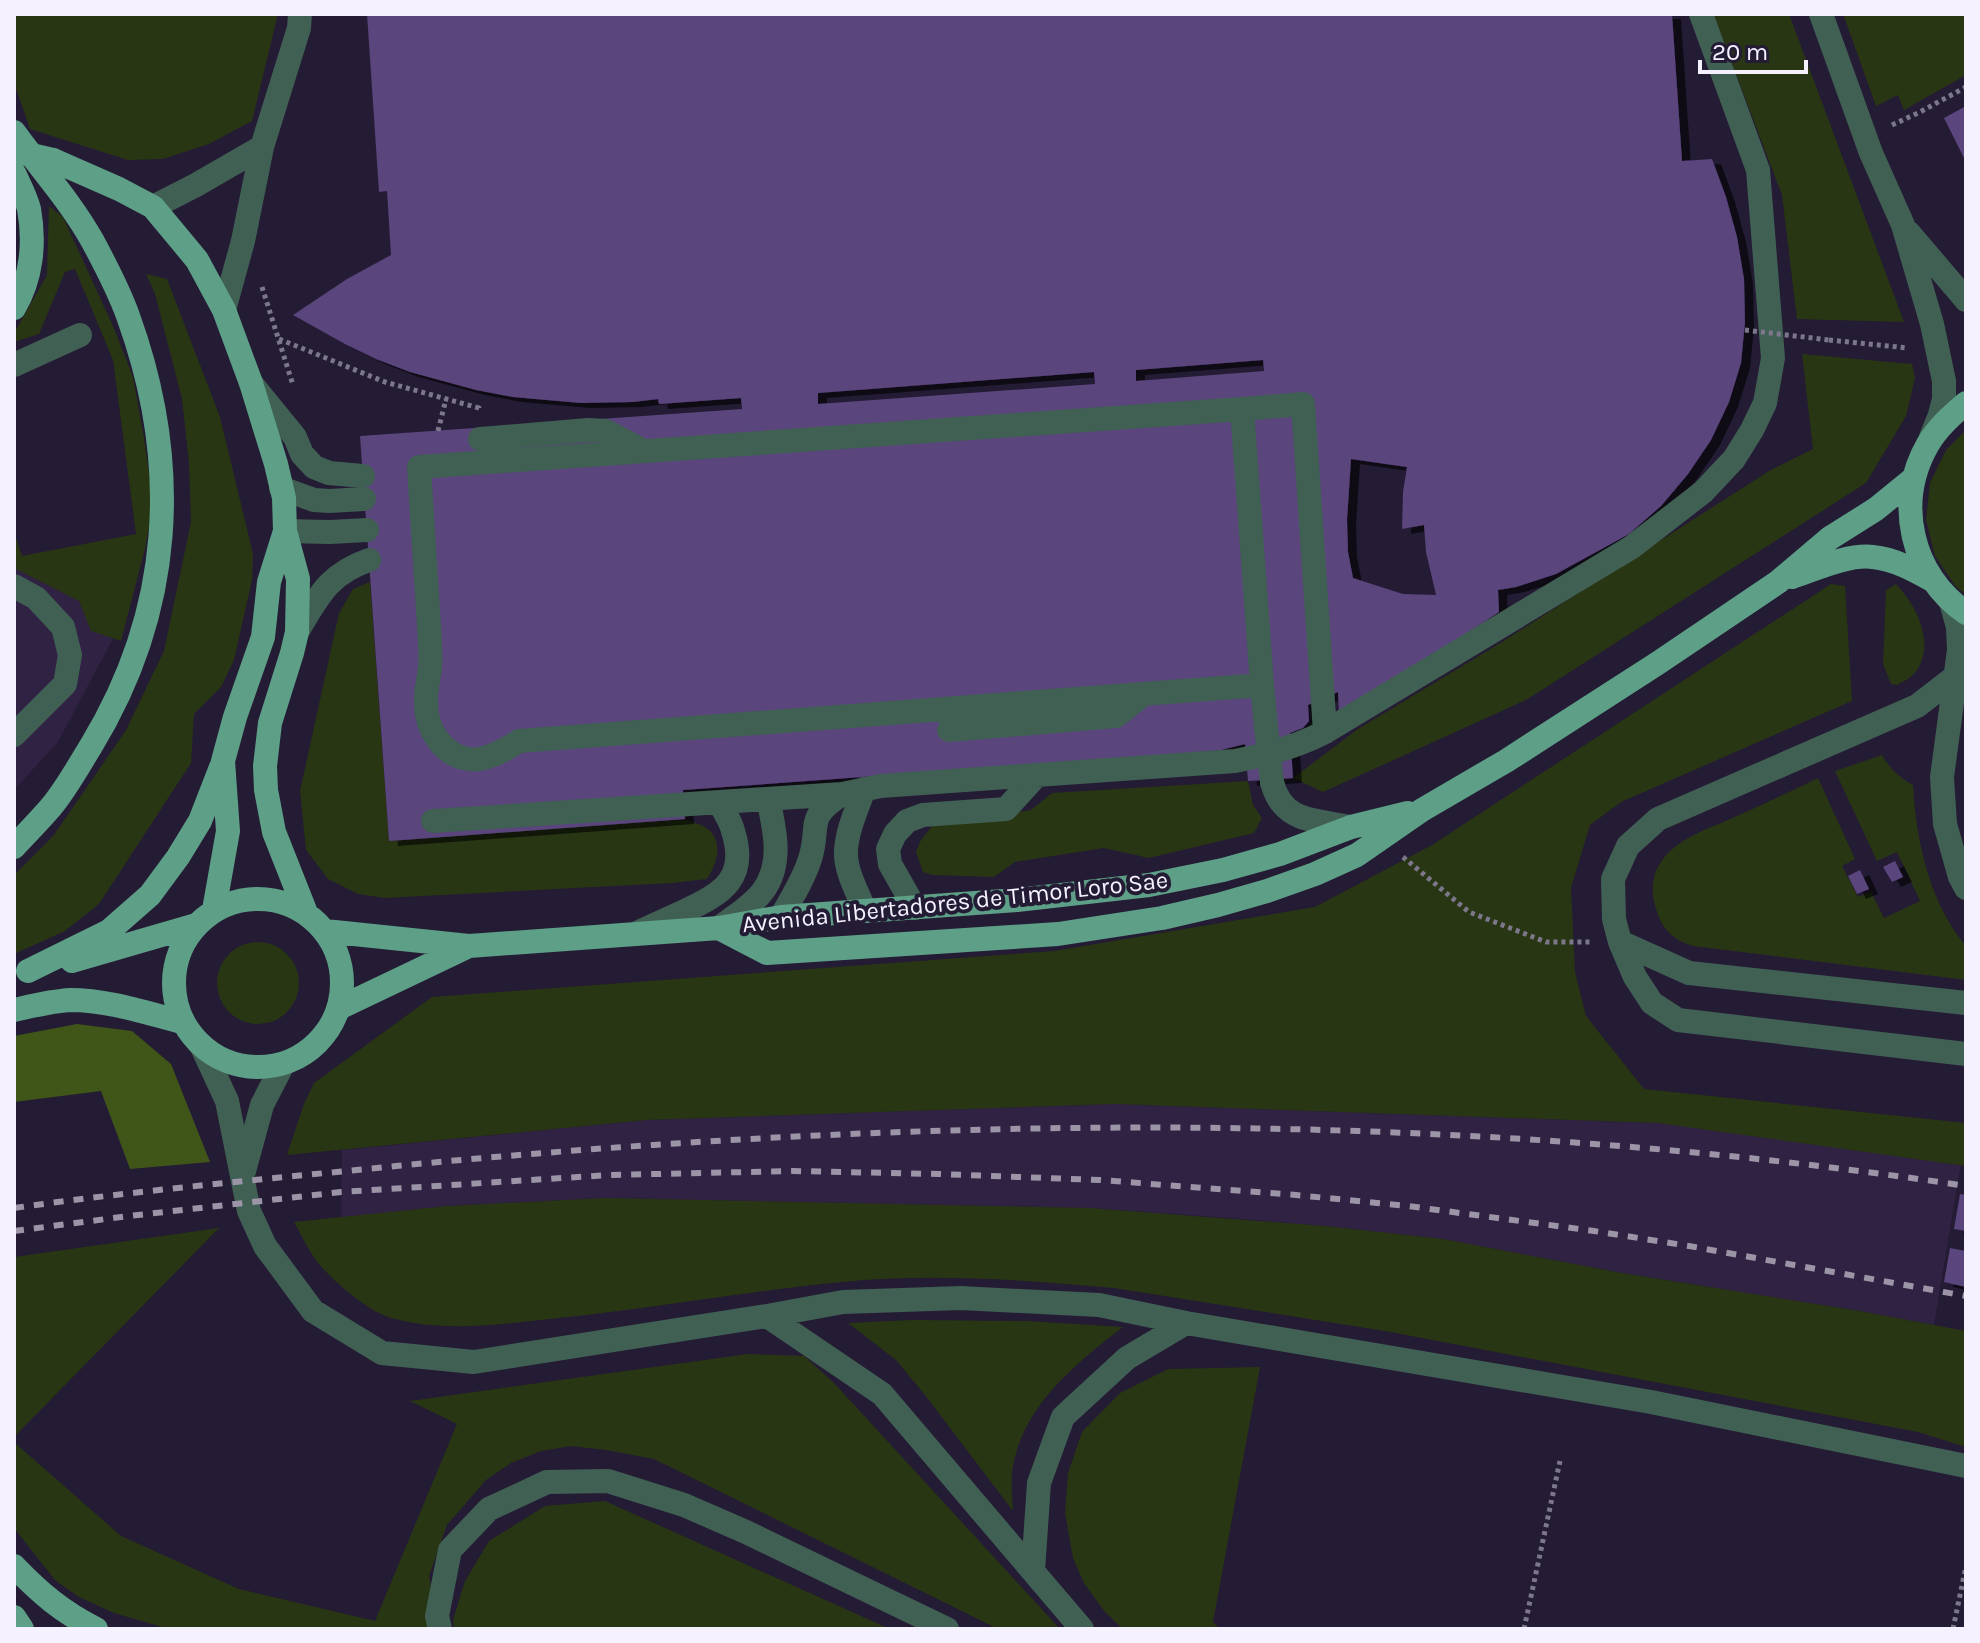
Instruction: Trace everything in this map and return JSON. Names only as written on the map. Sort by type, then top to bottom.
[{"type":"main road","points":[[14,132],[67,200],[91,239],[127,314],[153,400],[162,496],[159,558],[148,615],[132,665],[111,713],[83,760],[52,806],[14,847]]},
{"type":"main road","points":[[14,151],[53,160],[153,207],[197,260],[224,310],[276,464],[284,498],[285,531],[298,579],[297,632],[270,723],[265,766],[274,832],[306,913]]},
{"type":"main road","points":[[14,173],[28,206],[32,236],[30,269],[14,308]]},
{"type":"main road","points":[[1959,608],[1932,580],[1916,549],[1910,513],[1914,478],[1928,443],[1947,418],[1966,403]]},
{"type":"main road","name":"Avenida Libertadores de Timor Loro Sae","points":[[719,928],[767,953],[1058,934],[1162,918],[1230,902],[1303,879],[1357,855],[1422,810],[1506,761],[1658,663],[1778,582],[1830,538],[1876,509],[1914,478]]},
{"type":"main road","points":[[21,973],[109,931],[150,895],[200,821],[263,637],[269,582],[285,531]]},
{"type":"main road","name":"Avenida Libertadores de Timor Loro Sae","points":[[1778,582],[1835,562],[1870,556],[1889,560],[1932,580]]},
{"type":"main road","points":[[21,973],[97,955],[205,917],[244,899],[277,900],[306,913],[325,931],[338,954],[343,981],[339,1008],[327,1032],[308,1052],[283,1064],[255,1068],[227,1062],[202,1047],[182,1022],[172,989],[178,954],[205,917],[228,831],[223,761]]},
{"type":"main road","name":"Avenida Libertadores de Timor Loro Sae","points":[[325,931],[469,946],[719,928],[781,917],[1017,900],[1149,885],[1238,866],[1351,827],[1422,810]]},
{"type":"main road","points":[[865,911],[906,944]]},
{"type":"main road","points":[[767,953],[781,917]]},
{"type":"main road","name":"Avenida Libertadores de Timor Loro Sae","points":[[339,1008],[469,946]]},
{"type":"main road","points":[[14,1010],[69,1000],[98,1002],[182,1022]]},
{"type":"main road","points":[[14,1566],[43,1596],[96,1629]]},
{"type":"main road","points":[[14,1617],[22,1629]]},
{"type":"street","points":[[224,310],[243,241],[262,147],[299,28],[300,14]]},
{"type":"street","points":[[433,821],[768,799],[853,792],[881,786],[1235,761],[1265,755],[1303,744],[1325,732],[1632,547],[1703,492],[1734,459],[1765,403],[1773,358],[1758,170],[1701,14]]},
{"type":"street","points":[[1821,14],[1871,153],[1903,225],[1932,324],[1944,381],[1944,399],[1928,443]]},
{"type":"street","points":[[153,207],[262,147]]},
{"type":"street","points":[[1903,225],[1966,300]]},
{"type":"street","points":[[14,365],[80,335]]},
{"type":"street","points":[[251,383],[295,437],[302,454],[314,467],[363,487],[314,500],[281,488]]},
{"type":"street","points":[[1262,685],[519,741],[489,757],[469,759],[441,744],[428,718],[430,642],[419,467],[1303,404],[1325,732]]},
{"type":"street","points":[[1242,409],[1272,782],[1281,804],[1289,812],[1351,827]]},
{"type":"street","points":[[480,439],[597,430],[613,434],[644,451]]},
{"type":"street","points":[[285,531],[367,530]]},
{"type":"street","points":[[297,632],[319,595],[339,573],[369,560]]},
{"type":"street","points":[[14,586],[36,598],[63,627],[70,655],[65,684],[14,735]]},
{"type":"street","points":[[1959,608],[1959,650],[1942,777],[1945,824],[1966,888]]},
{"type":"street","points":[[1956,676],[1917,706],[1658,819],[1628,846],[1613,879],[1614,919],[1635,977],[1652,1003],[1678,1020],[1966,1054]]},
{"type":"street","points":[[949,730],[1116,716],[1144,694]]},
{"type":"street","points":[[915,908],[890,864],[888,849],[895,834],[907,821],[923,815],[1006,809],[1037,775]]},
{"type":"street","points":[[853,792],[846,852],[848,867],[865,911]]},
{"type":"street","points":[[781,917],[812,856],[816,819],[821,809],[853,792]]},
{"type":"street","points":[[719,928],[764,890],[775,865],[775,835],[768,799]]},
{"type":"street","points":[[637,933],[705,901],[723,890],[732,877],[737,864],[737,847],[733,827],[719,802]]},
{"type":"street","points":[[1620,942],[1689,973],[1966,1003]]},
{"type":"street","points":[[202,1047],[227,1101],[249,1211],[265,1246],[313,1311],[382,1353],[474,1362],[843,1302],[961,1298],[1099,1305],[1186,1323],[1651,1402],[1966,1466]]},
{"type":"street","points":[[242,1177],[262,1105],[283,1064]]},
{"type":"street","points":[[767,1316],[882,1394],[1082,1629]]},
{"type":"street","points":[[1033,1571],[1039,1483],[1063,1417],[1127,1358],[1186,1323]]},
{"type":"street","points":[[440,1629],[437,1616],[450,1550],[489,1509],[547,1482],[608,1481],[696,1510],[947,1629]]},
{"type":"path","points":[[1920,112],[1966,87]]},
{"type":"path","points":[[1745,330],[1891,347]]},
{"type":"path","points":[[278,339],[385,382],[479,408]]},
{"type":"path","points":[[438,431],[446,399]]},
{"type":"path","points":[[1381,839],[1469,912],[1546,942],[1620,942]]},
{"type":"path","points":[[1524,1629],[1560,1461]]},
{"type":"path","points":[[1953,1629],[1966,1566]]},
{"type":"shaded area","points":[[14,558],[96,597],[113,639],[58,742],[14,790]]},
{"type":"shaded area","points":[[1114,1104],[1658,1123],[1962,1157],[1934,1325],[1622,1273],[1443,1239],[1325,1226],[1090,1208],[605,1198],[447,1206],[341,1218],[342,1150],[646,1120]]},
{"type":"green space","points":[[14,14],[278,14],[252,121],[209,144],[163,159],[128,160],[30,129],[14,87]]},
{"type":"green space","points":[[1713,14],[1789,14],[1904,322],[1797,319],[1782,195]]},
{"type":"green space","points":[[1843,14],[1966,14],[1966,75],[1904,110],[1898,95],[1876,106]]},
{"type":"green space","points":[[49,206],[63,217],[113,326],[133,377],[144,438],[153,504],[145,549],[121,641],[91,631],[79,601],[14,568],[14,532],[22,556],[136,534],[113,360],[75,269],[65,272],[39,334],[14,342],[14,333],[47,275]]},
{"type":"green space","points":[[146,274],[167,279],[220,417],[253,554],[252,580],[234,660],[221,687],[194,714],[191,763],[99,904],[65,931],[14,954],[14,875],[54,835],[126,730],[164,651],[191,522],[182,399],[155,294]]},
{"type":"green space","points":[[1802,354],[1912,364],[1915,378],[1906,416],[1866,483],[1526,700],[1323,792],[1293,778],[1358,729],[1502,642],[1769,471],[1813,449]]},
{"type":"green space","points":[[1966,430],[1966,594],[1956,587],[1935,556],[1926,520],[1930,483],[1946,450]]},
{"type":"green space","points":[[370,582],[389,841],[685,819],[707,828],[714,836],[716,861],[707,879],[385,898],[358,894],[328,879],[306,850],[300,791],[339,613],[353,589]]},
{"type":"green space","points":[[1831,584],[1845,586],[1852,701],[1621,802],[1590,825],[1571,888],[1575,972],[1586,1016],[1644,1089],[1966,1123],[1966,1166],[1658,1123],[1114,1104],[646,1120],[287,1155],[314,1083],[432,997],[1054,951],[1315,907],[1432,845]]},
{"type":"green space","points":[[1896,584],[1917,615],[1924,640],[1920,664],[1913,675],[1897,685],[1891,684],[1883,664],[1886,590]]},
{"type":"green space","points":[[1882,755],[1895,772],[1913,785],[1921,849],[1943,910],[1966,946],[1966,980],[1693,946],[1680,941],[1665,928],[1656,909],[1653,885],[1655,873],[1668,853],[1697,834],[1818,778],[1855,859],[1842,866],[1858,897],[1871,892],[1884,918],[1920,901],[1897,852],[1877,861],[1835,771]]},
{"type":"green space","points":[[1248,781],[1253,805],[1262,818],[1254,833],[1149,858],[1104,848],[1015,862],[994,877],[932,875],[923,872],[916,852],[933,825],[1031,810],[1052,793]]},
{"type":"green space","points":[[258,942],[274,945],[287,954],[296,967],[299,983],[296,999],[287,1012],[274,1021],[258,1024],[242,1021],[229,1012],[220,999],[217,983],[220,967],[229,954],[242,945]]},
{"type":"green space","points":[[77,1024],[132,1031],[171,1064],[210,1162],[130,1169],[101,1091],[14,1102],[14,1036]]},
{"type":"green space","points":[[605,1198],[1090,1208],[1325,1226],[1443,1239],[1622,1273],[1860,1311],[1966,1331],[1966,1447],[1918,1432],[1385,1331],[1080,1285],[978,1279],[876,1279],[517,1323],[454,1326],[412,1323],[382,1315],[342,1287],[315,1259],[294,1222],[447,1206]]},
{"type":"green space","points":[[219,1228],[14,1437],[14,1257]]},
{"type":"green space","points":[[1028,1321],[1123,1327],[1056,1385],[1030,1420],[1013,1467],[1013,1511],[896,1360],[848,1323]]},
{"type":"green space","points":[[748,1354],[804,1356],[834,1383],[1060,1629],[998,1629],[654,1459],[571,1446],[541,1451],[511,1463],[486,1480],[447,1525],[429,1576],[439,1629],[169,1629],[114,1613],[79,1597],[55,1580],[14,1528],[14,1442],[121,1536],[239,1589],[375,1621],[457,1424],[410,1401]]},
{"type":"green space","points":[[1260,1367],[1213,1622],[1220,1629],[1123,1629],[1104,1611],[1084,1583],[1073,1558],[1065,1513],[1068,1473],[1082,1432],[1120,1393],[1168,1369]]},
{"type":"green space","points":[[604,1501],[890,1629],[454,1629],[453,1620],[465,1581],[489,1541],[545,1506]]},
{"type":"building","points":[[367,14],[1672,14],[1682,161],[1712,159],[1737,237],[1744,279],[1745,322],[1741,363],[1729,402],[1711,440],[1661,506],[1629,534],[1556,574],[1498,590],[1499,612],[1339,715],[1338,692],[1308,705],[1309,721],[1303,728],[1290,733],[1293,778],[1248,781],[1245,744],[1195,753],[683,790],[685,819],[389,841],[360,436],[742,409],[741,398],[659,404],[658,399],[581,403],[513,397],[476,390],[376,359],[293,315],[347,279],[391,255],[387,191],[379,192]],"holes":[[[1263,360],[1264,371],[1136,381],[1136,370]],[[1094,372],[1095,384],[818,404],[818,393]],[[1351,459],[1407,467],[1402,529],[1424,525],[1426,552],[1436,595],[1403,594],[1353,578],[1347,520]]]},
{"type":"building","points":[[1966,106],[1966,162],[1944,118]]},
{"type":"building","points":[[1895,861],[1903,877],[1892,882],[1883,867]]},
{"type":"building","points":[[1860,870],[1869,889],[1857,894],[1848,876]]},
{"type":"building","points":[[1960,1194],[1966,1195],[1966,1231],[1954,1229]]},
{"type":"building","points":[[1950,1248],[1966,1251],[1966,1287],[1944,1282]]},
{"type":"railway","points":[[14,1208],[252,1180],[592,1149],[788,1137],[985,1130],[1182,1128],[1378,1132],[1575,1143],[1771,1160],[1966,1186]]},
{"type":"railway","points":[[14,1231],[341,1192],[610,1175],[793,1171],[938,1174],[1100,1180],[1408,1206],[1689,1246],[1966,1296]]}]
